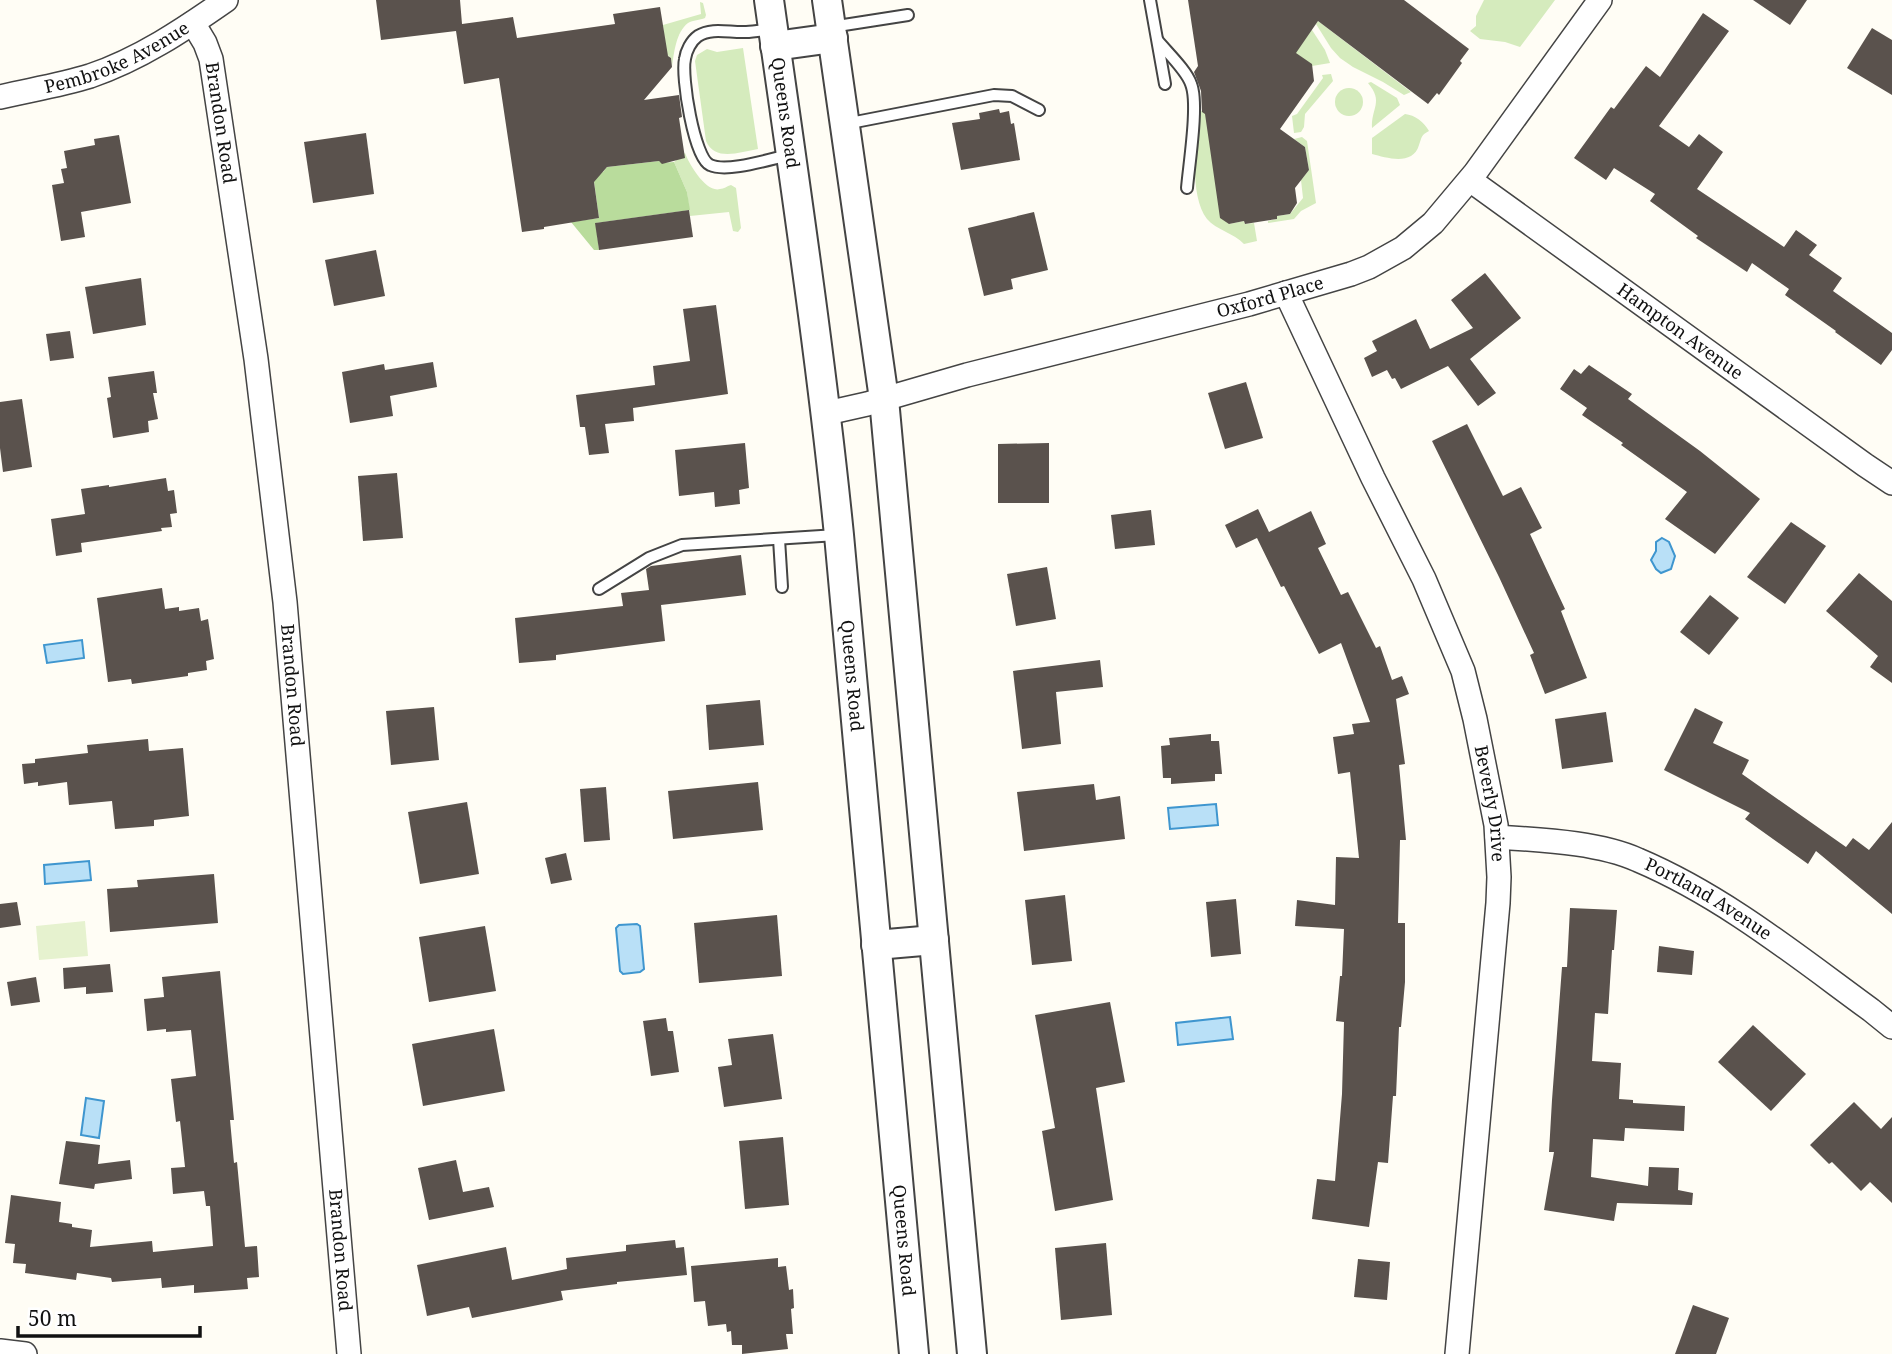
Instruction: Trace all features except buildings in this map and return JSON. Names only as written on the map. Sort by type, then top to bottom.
[{"type":"street","name":"Pembroke Avenue","points":[[0,97],[90,76],[144,53],[226,0]]},
{"type":"street","name":"Queens Road","points":[[769,0],[827,413],[914,1354]]},
{"type":"street","name":"Oxford Place","points":[[827,413],[1286,293],[1369,267],[1403,248],[1433,223],[1469,180],[1600,0]]},
{"type":"street","points":[[774,37],[831,22],[884,399],[972,1354]]},
{"type":"street","name":"Brandon Road","points":[[193,23],[211,59],[261,397],[286,615],[349,1354]]},
{"type":"street","name":"Hampton Avenue","points":[[1469,180],[1892,483]]},
{"type":"street","name":"Beverly Drive","points":[[1286,293],[1424,579],[1463,671],[1476,724],[1497,837],[1498,903],[1457,1354]]},
{"type":"street","name":"Portland Avenue","points":[[1497,837],[1555,841],[1637,859],[1702,892],[1736,914],[1892,1027]]},
{"type":"street","points":[[876,944],[934,940]]},
{"type":"street","points":[[0,1351],[25,1354]]},
{"type":"lane","points":[[1150,0],[1165,84]]},
{"type":"lane","points":[[831,22],[908,15]]},
{"type":"lane","points":[[774,37],[744,32],[709,32],[690,45],[685,58],[684,73],[694,133],[705,162],[713,167],[744,166],[792,154]]},
{"type":"lane","points":[[1158,41],[1186,74],[1193,92],[1187,188]]},
{"type":"lane","points":[[845,124],[994,94],[1012,96],[1039,110]]},
{"type":"lane","points":[[599,589],[649,558],[682,545],[839,535]]},
{"type":"lane","points":[[779,538],[782,587]]},
{"type":"green space","points":[[1484,0],[1555,0],[1520,47],[1480,39],[1470,31],[1476,26],[1476,16]]},
{"type":"green space","points":[[700,2],[703,3],[705,18],[690,22],[684,27],[676,43],[672,67],[671,58],[666,54],[663,25],[701,14]]},
{"type":"green space","points":[[1318,21],[1411,92],[1404,95],[1340,58],[1316,24]]},
{"type":"green space","points":[[1312,30],[1330,63],[1312,66],[1279,41]]},
{"type":"green space","points":[[743,48],[758,149],[722,154],[715,152],[706,141],[695,61],[697,55],[707,49],[717,52]]},
{"type":"green space","points":[[1331,74],[1333,81],[1305,114],[1301,132],[1294,133],[1292,116],[1297,114],[1323,78],[1322,75]]},
{"type":"green space","points":[[1371,82],[1397,98],[1400,105],[1372,128],[1376,100],[1368,83]]},
{"type":"green space","points":[[1349,88],[1359,92],[1363,102],[1359,112],[1349,116],[1339,112],[1335,102],[1339,92]]},
{"type":"green space","points":[[1208,110],[1229,224],[1244,221],[1245,224],[1254,223],[1257,241],[1244,244],[1211,223],[1201,209],[1196,182],[1196,136],[1200,111]]},
{"type":"green space","points":[[1405,114],[1419,119],[1429,131],[1422,136],[1416,152],[1399,159],[1372,154],[1372,138]]},
{"type":"green space","points":[[1302,137],[1307,141],[1316,203],[1301,211],[1294,219],[1268,223],[1277,219],[1277,216],[1290,214],[1303,198],[1301,180],[1309,170],[1305,147],[1294,139]]},
{"type":"green space","points":[[685,153],[694,170],[709,187],[720,189],[731,185],[736,188],[741,228],[738,232],[733,231],[729,212],[690,216],[687,192],[674,162]]},
{"type":"green space","points":[[659,161],[674,162],[687,192],[690,210],[596,223],[599,250],[594,250],[571,222],[599,218],[593,174],[603,172],[607,167]]},
{"type":"green space","points":[[85,921],[88,956],[39,960],[36,926]]},
{"type":"water","points":[[1662,538],[1669,542],[1675,556],[1671,569],[1661,573],[1651,560],[1656,551],[1656,542]]},
{"type":"water","points":[[82,640],[84,658],[47,663],[44,645]]},
{"type":"water","points":[[1216,804],[1218,825],[1170,829],[1168,808]]},
{"type":"water","points":[[89,861],[91,880],[45,884],[44,865]]},
{"type":"water","points":[[619,925],[640,926],[644,969],[623,974],[620,971],[616,928]]},
{"type":"water","points":[[1230,1017],[1233,1039],[1178,1045],[1176,1023]]},
{"type":"water","points":[[86,1098],[104,1101],[99,1138],[81,1135]]}]
